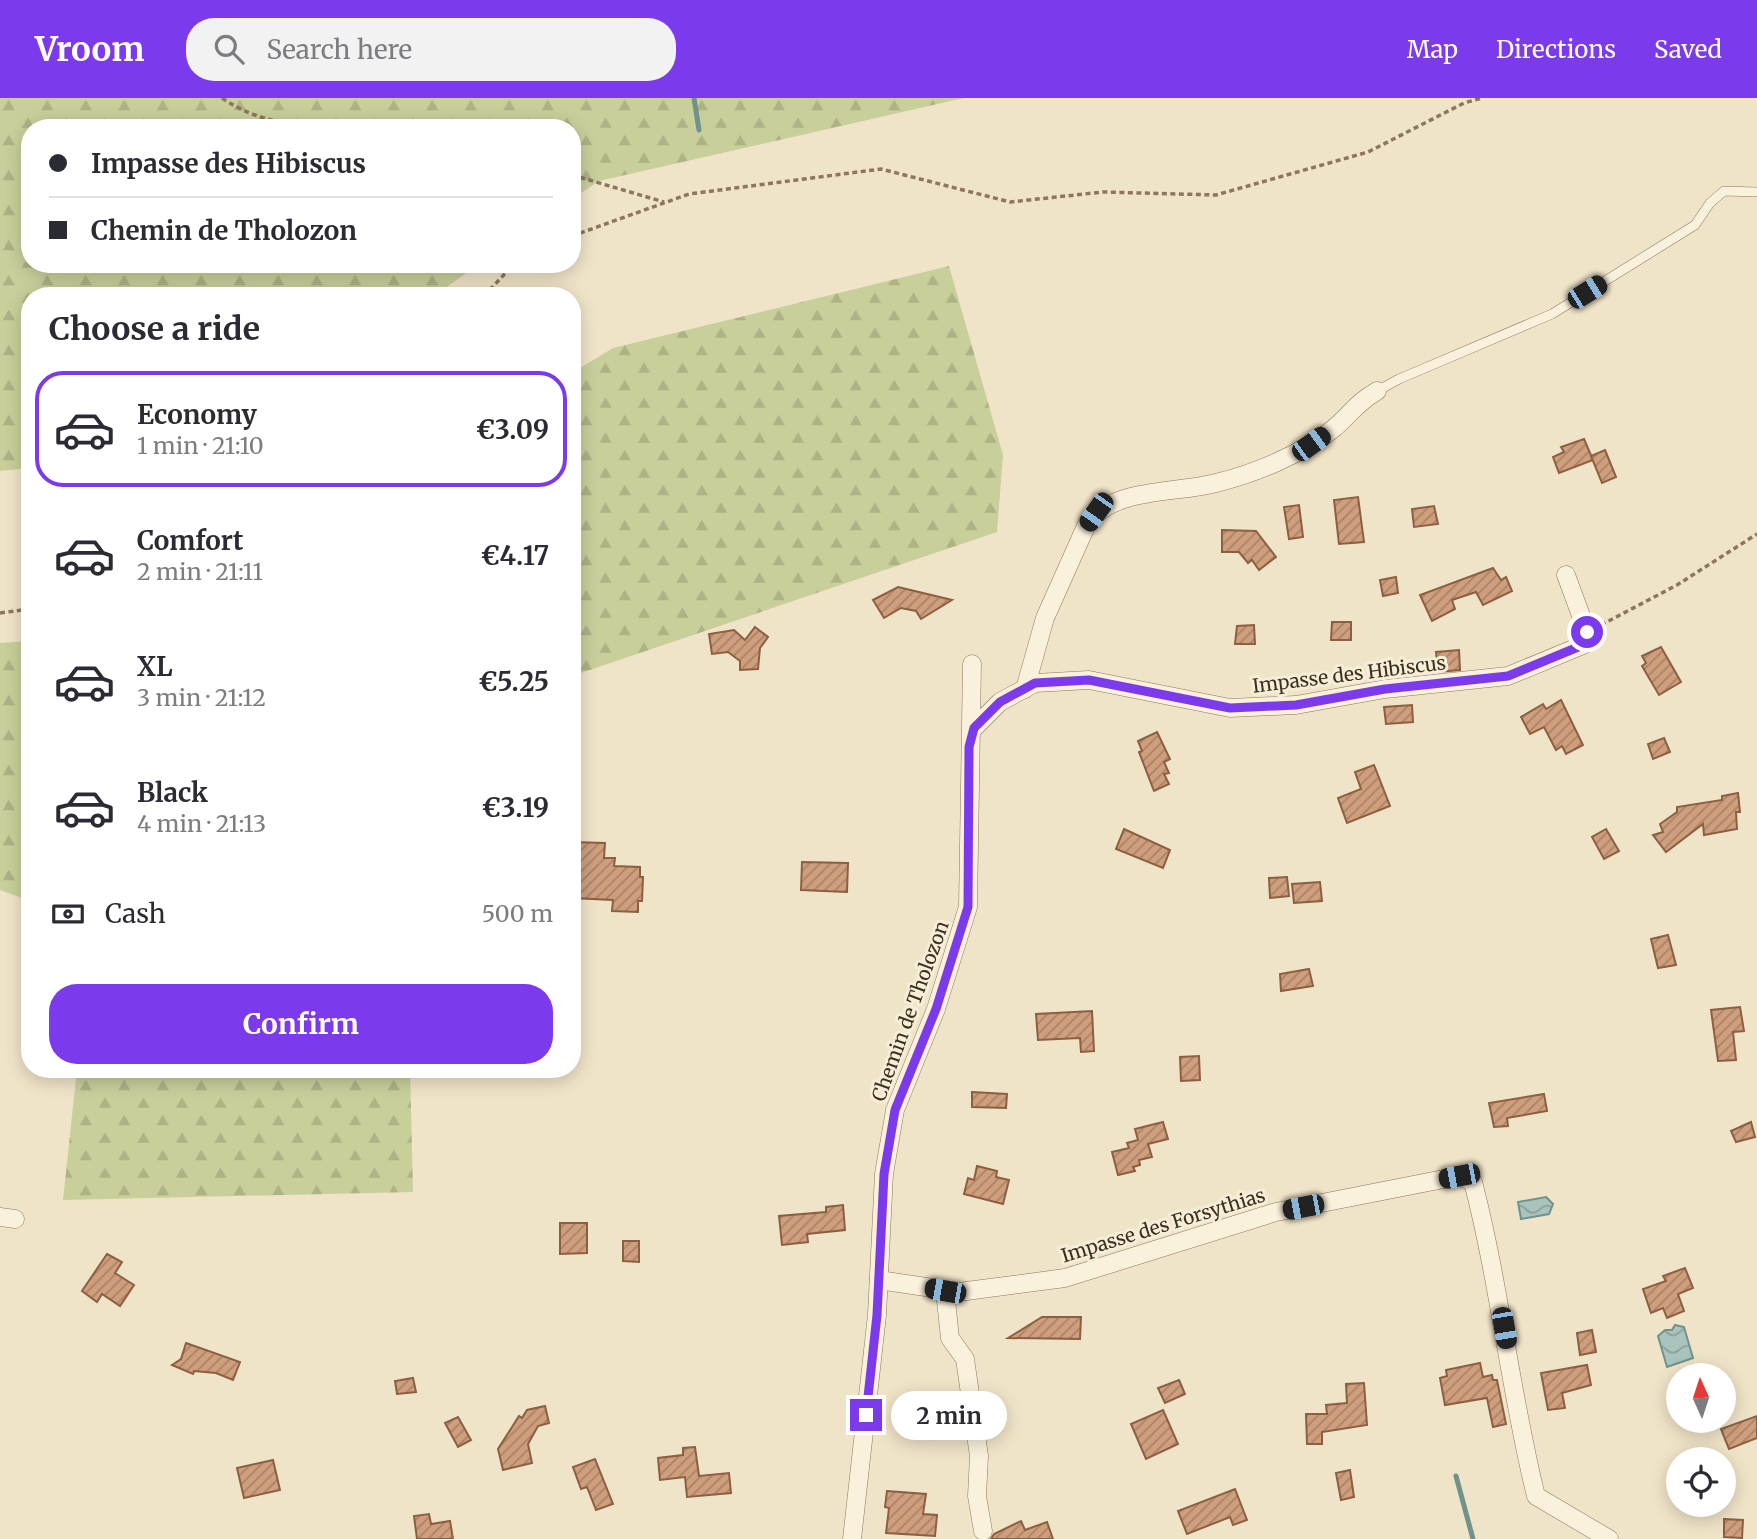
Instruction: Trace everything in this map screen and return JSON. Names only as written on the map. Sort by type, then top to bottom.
[{"type":"street","points":[[1025,689],[1045,618],[1087,524],[1096,512],[1120,499],[1183,491],[1268,466],[1311,444],[1335,427],[1356,404],[1377,391]]},
{"type":"street","points":[[1566,575],[1587,632]]},
{"type":"street","name":"Impasse des Hibiscus","points":[[974,728],[1000,702],[1035,683],[1089,680],[1230,708],[1296,705],[1385,689],[1508,676],[1583,645],[1587,632]]},
{"type":"street","name":"Chemin de Tholozon","points":[[852,1539],[879,1280],[884,1174],[895,1110],[936,1009],[968,907],[969,747],[974,728],[972,664]]},
{"type":"street","name":"Impasse des Forsythias","points":[[879,1280],[959,1292],[1065,1278],[1276,1212],[1459,1176],[1472,1182],[1490,1248],[1536,1496],[1609,1539]]},
{"type":"street","points":[[945,1291],[950,1338],[965,1359],[979,1456],[977,1496],[983,1531]]},
{"type":"lane","points":[[1377,391],[1399,379],[1552,314],[1695,225],[1710,203],[1724,191],[1757,192]]},
{"type":"path","points":[[222,98],[246,114],[266,119]]},
{"type":"path","points":[[581,233],[689,194],[881,169],[1010,202],[1103,192],[1216,195],[1368,152],[1464,103],[1482,98]]},
{"type":"path","points":[[581,178],[666,203]]},
{"type":"path","points":[[492,287],[506,273]]},
{"type":"path","points":[[1587,632],[1677,585],[1757,534]]},
{"type":"path","points":[[0,613],[21,610]]},
{"type":"green space","points":[[0,98],[964,98],[599,181],[581,193],[581,119],[21,119],[21,273],[466,273],[447,287],[21,287],[21,469],[0,471]]},
{"type":"green space","points":[[949,266],[1003,455],[997,532],[581,673],[581,368],[613,348]]},
{"type":"green space","points":[[21,642],[21,898],[0,890],[0,643]]},
{"type":"green space","points":[[76,1078],[410,1078],[413,1192],[63,1200]]},
{"type":"water","points":[[1546,1197],[1553,1204],[1549,1214],[1521,1219],[1518,1202]]},
{"type":"water","points":[[1675,1325],[1684,1327],[1693,1358],[1666,1364],[1658,1336],[1665,1330],[1672,1330]]},
{"type":"building","points":[[1584,439],[1593,460],[1559,473],[1553,457],[1564,452],[1561,447]]},
{"type":"building","points":[[1605,450],[1616,477],[1602,483],[1591,456]]},
{"type":"building","points":[[1358,497],[1364,542],[1339,544],[1334,500]]},
{"type":"building","points":[[1299,505],[1303,537],[1289,539],[1284,507]]},
{"type":"building","points":[[1434,506],[1438,524],[1414,527],[1412,509]]},
{"type":"building","points":[[1222,530],[1256,531],[1276,557],[1259,570],[1252,560],[1248,563],[1239,552],[1222,552]]},
{"type":"building","points":[[1493,568],[1501,580],[1506,577],[1512,591],[1483,605],[1476,592],[1452,600],[1455,609],[1432,621],[1420,595]]},
{"type":"building","points":[[1396,577],[1398,593],[1383,596],[1380,580]]},
{"type":"building","points":[[898,587],[952,600],[921,619],[916,611],[901,608],[884,618],[873,600]]},
{"type":"building","points":[[1332,622],[1351,622],[1351,640],[1331,640]]},
{"type":"building","points":[[1254,625],[1255,644],[1235,644],[1237,626]]},
{"type":"building","points":[[755,627],[768,637],[760,648],[758,669],[740,670],[740,661],[728,652],[712,654],[709,634],[734,630],[745,640]]},
{"type":"building","points":[[1661,647],[1681,682],[1659,695],[1642,666],[1646,663],[1642,656]]},
{"type":"building","points":[[1459,650],[1460,670],[1438,672],[1436,652]]},
{"type":"building","points":[[1561,700],[1583,745],[1566,754],[1562,746],[1556,750],[1544,727],[1530,734],[1521,717],[1543,704],[1546,709]]},
{"type":"building","points":[[1412,705],[1413,722],[1386,724],[1384,707]]},
{"type":"building","points":[[1157,732],[1170,759],[1164,762],[1169,773],[1164,774],[1169,784],[1154,791],[1139,752],[1142,751],[1138,741]]},
{"type":"building","points":[[1664,738],[1670,752],[1653,759],[1648,744]]},
{"type":"building","points":[[1374,765],[1390,806],[1347,823],[1338,798],[1361,789],[1355,772]]},
{"type":"building","points":[[1738,793],[1740,812],[1736,812],[1737,829],[1704,835],[1703,824],[1666,852],[1653,835],[1663,832],[1660,824],[1677,812],[1677,807],[1722,800],[1722,796]]},
{"type":"building","points":[[1124,829],[1170,850],[1163,868],[1116,849]]},
{"type":"building","points":[[1606,829],[1619,851],[1604,859],[1592,837]]},
{"type":"building","points":[[581,842],[605,843],[604,858],[615,858],[614,866],[640,867],[640,877],[643,877],[642,901],[638,901],[638,912],[612,911],[613,900],[581,898]]},
{"type":"building","points":[[802,862],[848,863],[847,892],[801,890]]},
{"type":"building","points":[[1287,877],[1289,896],[1270,898],[1269,878]]},
{"type":"building","points":[[1320,882],[1322,901],[1294,903],[1292,884]]},
{"type":"building","points":[[1668,935],[1676,965],[1658,968],[1651,939]]},
{"type":"building","points":[[1309,969],[1313,986],[1281,991],[1280,974]]},
{"type":"building","points":[[1740,1007],[1744,1031],[1733,1032],[1736,1060],[1718,1061],[1711,1010]]},
{"type":"building","points":[[1092,1011],[1094,1051],[1081,1052],[1080,1038],[1038,1040],[1036,1014]]},
{"type":"building","points":[[1199,1056],[1200,1080],[1181,1081],[1180,1057]]},
{"type":"building","points":[[972,1092],[1007,1094],[1006,1108],[972,1107]]},
{"type":"building","points":[[1544,1094],[1547,1111],[1507,1118],[1508,1126],[1494,1127],[1489,1103]]},
{"type":"building","points":[[1163,1122],[1168,1139],[1148,1144],[1152,1157],[1139,1160],[1140,1165],[1133,1167],[1135,1171],[1118,1175],[1112,1152],[1129,1148],[1127,1143],[1138,1140],[1135,1129]]},
{"type":"building","points":[[1751,1122],[1755,1137],[1736,1142],[1731,1131]]},
{"type":"building","points":[[977,1166],[997,1171],[996,1177],[1009,1180],[1003,1204],[964,1194],[968,1178],[974,1180]]},
{"type":"building","points":[[843,1205],[845,1230],[807,1234],[808,1242],[782,1245],[779,1216],[826,1212],[826,1207]]},
{"type":"building","points":[[560,1223],[587,1223],[587,1253],[560,1254]]},
{"type":"building","points":[[623,1241],[639,1241],[639,1262],[623,1261]]},
{"type":"building","points":[[107,1254],[122,1262],[115,1273],[134,1285],[120,1306],[102,1294],[97,1302],[82,1291]]},
{"type":"building","points":[[1685,1268],[1693,1288],[1678,1294],[1684,1311],[1667,1318],[1663,1308],[1651,1313],[1643,1289],[1666,1281],[1663,1276]]},
{"type":"building","points":[[1042,1317],[1081,1317],[1080,1339],[1008,1338]]},
{"type":"building","points":[[1592,1330],[1596,1352],[1580,1355],[1577,1333]]},
{"type":"building","points":[[186,1343],[240,1362],[233,1380],[216,1373],[194,1371],[193,1374],[172,1365],[181,1359]]},
{"type":"building","points":[[1480,1363],[1483,1377],[1492,1375],[1493,1380],[1497,1380],[1506,1424],[1493,1427],[1487,1398],[1445,1405],[1440,1378],[1447,1376],[1446,1370]]},
{"type":"building","points":[[1587,1365],[1591,1385],[1562,1393],[1565,1408],[1548,1410],[1541,1373]]},
{"type":"building","points":[[413,1378],[416,1392],[397,1394],[395,1381]]},
{"type":"building","points":[[1179,1380],[1185,1394],[1165,1403],[1158,1388]]},
{"type":"building","points":[[1364,1383],[1367,1425],[1322,1432],[1322,1444],[1307,1444],[1306,1414],[1327,1414],[1326,1405],[1347,1403],[1346,1384]]},
{"type":"building","points":[[545,1406],[549,1423],[538,1426],[528,1444],[532,1463],[503,1470],[498,1449],[519,1416],[522,1418],[527,1410]]},
{"type":"building","points":[[1163,1410],[1178,1444],[1146,1459],[1131,1424]]},
{"type":"building","points":[[1757,1416],[1757,1438],[1728,1447],[1723,1433],[1736,1433],[1736,1424]]},
{"type":"building","points":[[458,1417],[471,1440],[458,1447],[445,1423]]},
{"type":"building","points":[[695,1447],[699,1476],[729,1473],[731,1493],[687,1497],[685,1477],[660,1480],[658,1458],[683,1455],[683,1448]]},
{"type":"building","points":[[595,1459],[613,1504],[596,1510],[587,1487],[581,1489],[573,1467]]},
{"type":"building","points":[[273,1460],[280,1490],[244,1498],[237,1468]]},
{"type":"building","points":[[1350,1470],[1354,1497],[1341,1500],[1336,1473]]},
{"type":"building","points":[[1235,1489],[1247,1520],[1233,1525],[1230,1517],[1187,1534],[1178,1511]]},
{"type":"building","points":[[887,1491],[926,1494],[923,1514],[937,1515],[935,1536],[886,1533],[889,1508],[885,1507]]},
{"type":"building","points":[[429,1514],[431,1524],[450,1521],[453,1539],[417,1539],[414,1516]]},
{"type":"building","points":[[1724,1519],[1743,1520],[1742,1538],[1724,1537]]},
{"type":"building","points":[[1021,1521],[1025,1530],[1047,1522],[1053,1539],[991,1539],[994,1534]]},
{"type":"waterway","points":[[694,98],[699,130]]},
{"type":"waterway","points":[[1456,1476],[1473,1539]]},
{"type":"route","points":[[866,1415],[877,1315],[884,1174],[895,1110],[936,1009],[968,907],[969,747],[974,728],[1000,702],[1035,683],[1089,680],[1230,708],[1296,705],[1385,689],[1508,676],[1583,645],[1587,632]]}]
